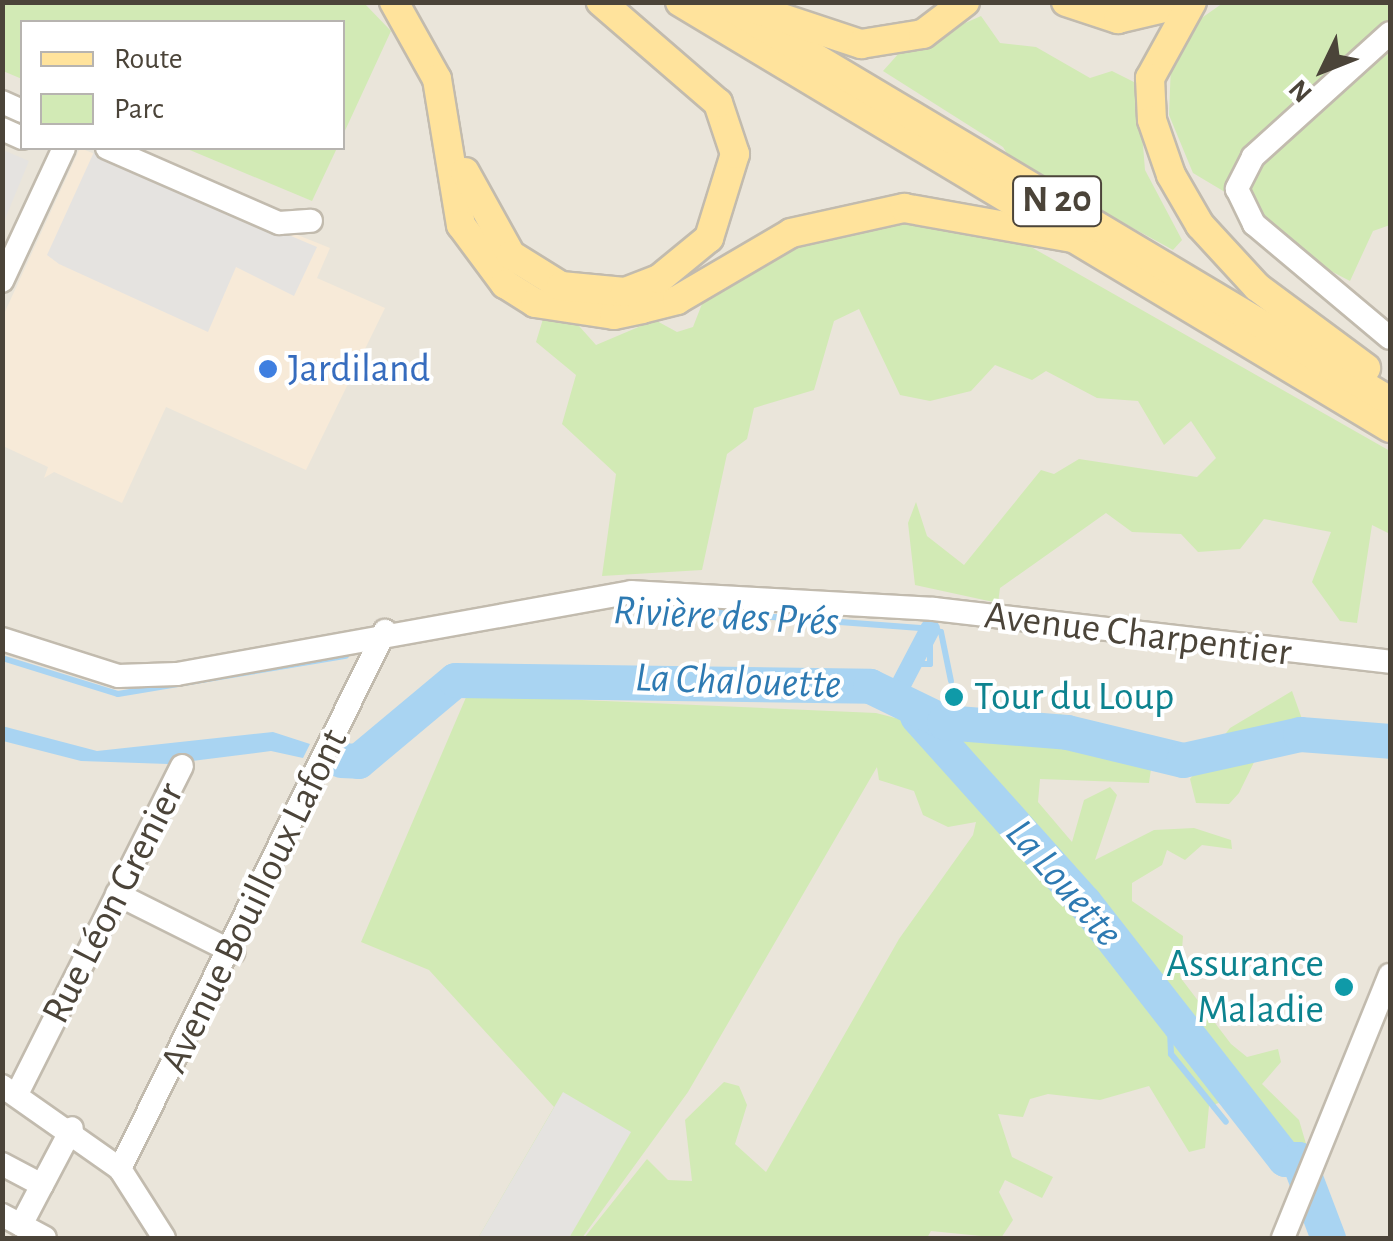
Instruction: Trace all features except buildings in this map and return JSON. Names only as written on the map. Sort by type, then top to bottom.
[{"type":"main road","points":[[394,2],[437,79],[450,134],[461,224],[482,255],[535,303],[614,315],[678,300],[762,245],[829,218],[904,208],[1072,238]]},
{"type":"main road","points":[[450,134],[491,230],[531,272],[561,286],[625,292],[688,260],[726,202],[735,154],[718,103],[601,2]]},
{"type":"main road","name":"N 20","points":[[680,2],[1390,428]]},
{"type":"main road","points":[[722,3],[861,44],[923,34],[965,2]]},
{"type":"main road","points":[[1066,2],[1118,19],[1191,2]]},
{"type":"main road","points":[[1191,2],[1150,78],[1152,120],[1172,174],[1234,264],[1390,397]]},
{"type":"main road","name":"N 20","points":[[722,3],[1390,397]]},
{"type":"street","points":[[1390,33],[1253,157],[1237,190],[1240,207],[1390,338]]},
{"type":"street","points":[[2,280],[56,150]]},
{"type":"street","points":[[112,150],[279,223],[311,221]]},
{"type":"street","name":"Avenue Charpentier","points":[[2,639],[118,676],[178,674],[385,631],[632,592],[885,607],[1390,662]]},
{"type":"street","name":"Avenue Bouilloux Lafont","points":[[120,1168],[233,952],[385,631]]},
{"type":"street","name":"Rue Léon Grenier","points":[[10,1090],[182,766]]},
{"type":"street","points":[[117,894],[233,952]]},
{"type":"street","points":[[1284,1238],[1390,975]]},
{"type":"street","points":[[10,1090],[72,1128],[120,1168],[164,1238]]},
{"type":"street","points":[[45,1238],[12,1220],[42,1185],[72,1128]]},
{"type":"street","points":[[2,1164],[42,1185]]},
{"type":"shaded area","points":[[3,3],[1390,3],[1390,1238],[3,1238]]},
{"type":"shaded area","points":[[3,150],[29,161],[3,224]]},
{"type":"shaded area","points":[[79,150],[330,248],[317,278],[385,308],[306,470],[166,407],[122,503],[54,472],[44,478],[48,467],[3,446],[3,316]]},
{"type":"shaded area","points":[[94,152],[317,247],[294,296],[236,267],[208,332],[59,264],[47,255]]},
{"type":"shaded area","points":[[563,1092],[631,1132],[569,1238],[478,1238]]},
{"type":"green space","points":[[2,3],[364,3],[391,31],[345,131],[345,20],[20,20],[20,78],[3,71]]},
{"type":"green space","points":[[1223,3],[1390,3],[1390,225],[1373,231],[1350,281],[1296,253],[1250,207],[1193,173],[1169,115],[1171,64],[1193,24]]},
{"type":"green space","points":[[981,16],[1000,43],[1036,47],[1090,78],[1112,71],[1138,84],[1145,170],[1182,240],[1173,250],[1012,162],[1003,147],[883,71],[900,52]]},
{"type":"green space","points":[[190,150],[336,150],[312,201]]},
{"type":"green space","points":[[882,214],[1010,235],[1390,451],[1390,534],[1372,525],[1357,623],[1340,621],[1312,582],[1331,532],[1264,519],[1240,549],[1198,552],[1181,534],[1132,532],[1106,513],[1000,588],[998,603],[915,585],[908,523],[916,502],[927,536],[964,565],[1041,470],[1054,474],[1079,459],[1197,477],[1216,458],[1191,421],[1164,445],[1138,401],[1097,398],[1046,371],[1032,380],[995,365],[971,391],[930,401],[900,395],[859,309],[834,321],[814,390],[754,408],[747,439],[727,454],[702,570],[602,576],[616,474],[562,424],[576,375],[536,342],[546,309],[571,317],[596,345],[655,320],[677,332],[693,327],[716,268]]},
{"type":"green space","points":[[1292,691],[1302,719],[1259,752],[1239,793],[1229,804],[1196,803],[1190,779],[1230,728]]},
{"type":"green space","points":[[467,695],[876,713],[973,738],[1061,714],[1074,723],[1068,750],[1108,754],[1143,740],[1154,748],[1149,783],[1040,779],[1038,802],[1072,842],[1084,800],[1110,787],[1117,795],[1095,860],[1154,830],[1194,828],[1231,840],[1232,849],[1202,845],[1185,860],[1167,850],[1162,865],[1132,883],[1132,901],[1183,936],[1180,977],[1231,1044],[1247,1057],[1278,1049],[1281,1062],[1262,1084],[1299,1120],[1309,1154],[1298,1163],[1252,1116],[1219,1103],[1209,1106],[1205,1148],[1189,1152],[1149,1086],[1100,1100],[1048,1094],[1030,1099],[1023,1117],[998,1114],[1012,1157],[1053,1177],[1042,1198],[1005,1180],[999,1192],[1013,1220],[1001,1238],[931,1231],[927,1238],[584,1238],[647,1159],[668,1180],[692,1181],[685,1120],[724,1082],[739,1086],[747,1105],[735,1144],[766,1172],[899,939],[973,835],[976,822],[948,827],[923,815],[914,791],[879,780],[877,767],[688,1092],[582,1238],[478,1238],[554,1107],[429,970],[361,942]]},
{"type":"water","points":[[2,726],[97,751],[273,732],[310,744],[303,758],[271,751],[168,764],[81,761],[3,741]]},
{"type":"waterway","name":"Rivière des Prés","points":[[614,605],[930,629],[941,632],[951,681]]},
{"type":"waterway","points":[[894,698],[911,664],[930,664],[930,629]]},
{"type":"waterway","points":[[894,698],[930,629]]},
{"type":"waterway","name":"Rivière des Prés","points":[[2,658],[118,694],[346,656]]},
{"type":"waterway","name":"La Chalouette","points":[[341,760],[358,761],[455,680],[870,686],[944,722],[1067,732],[1183,760],[1300,734],[1390,741]]},
{"type":"waterway","name":"La Louette","points":[[917,716],[1084,902],[1285,1159],[1298,1159],[1328,1238]]},
{"type":"waterway","points":[[1169,1008],[1171,1054],[1226,1122]]},
{"type":"place","name":"Jardiland","points":[[268,369]]},
{"type":"place","name":"Tour du Loup","points":[[954,697]]},
{"type":"place","name":"Assurance Maladie","points":[[1344,987]]}]
